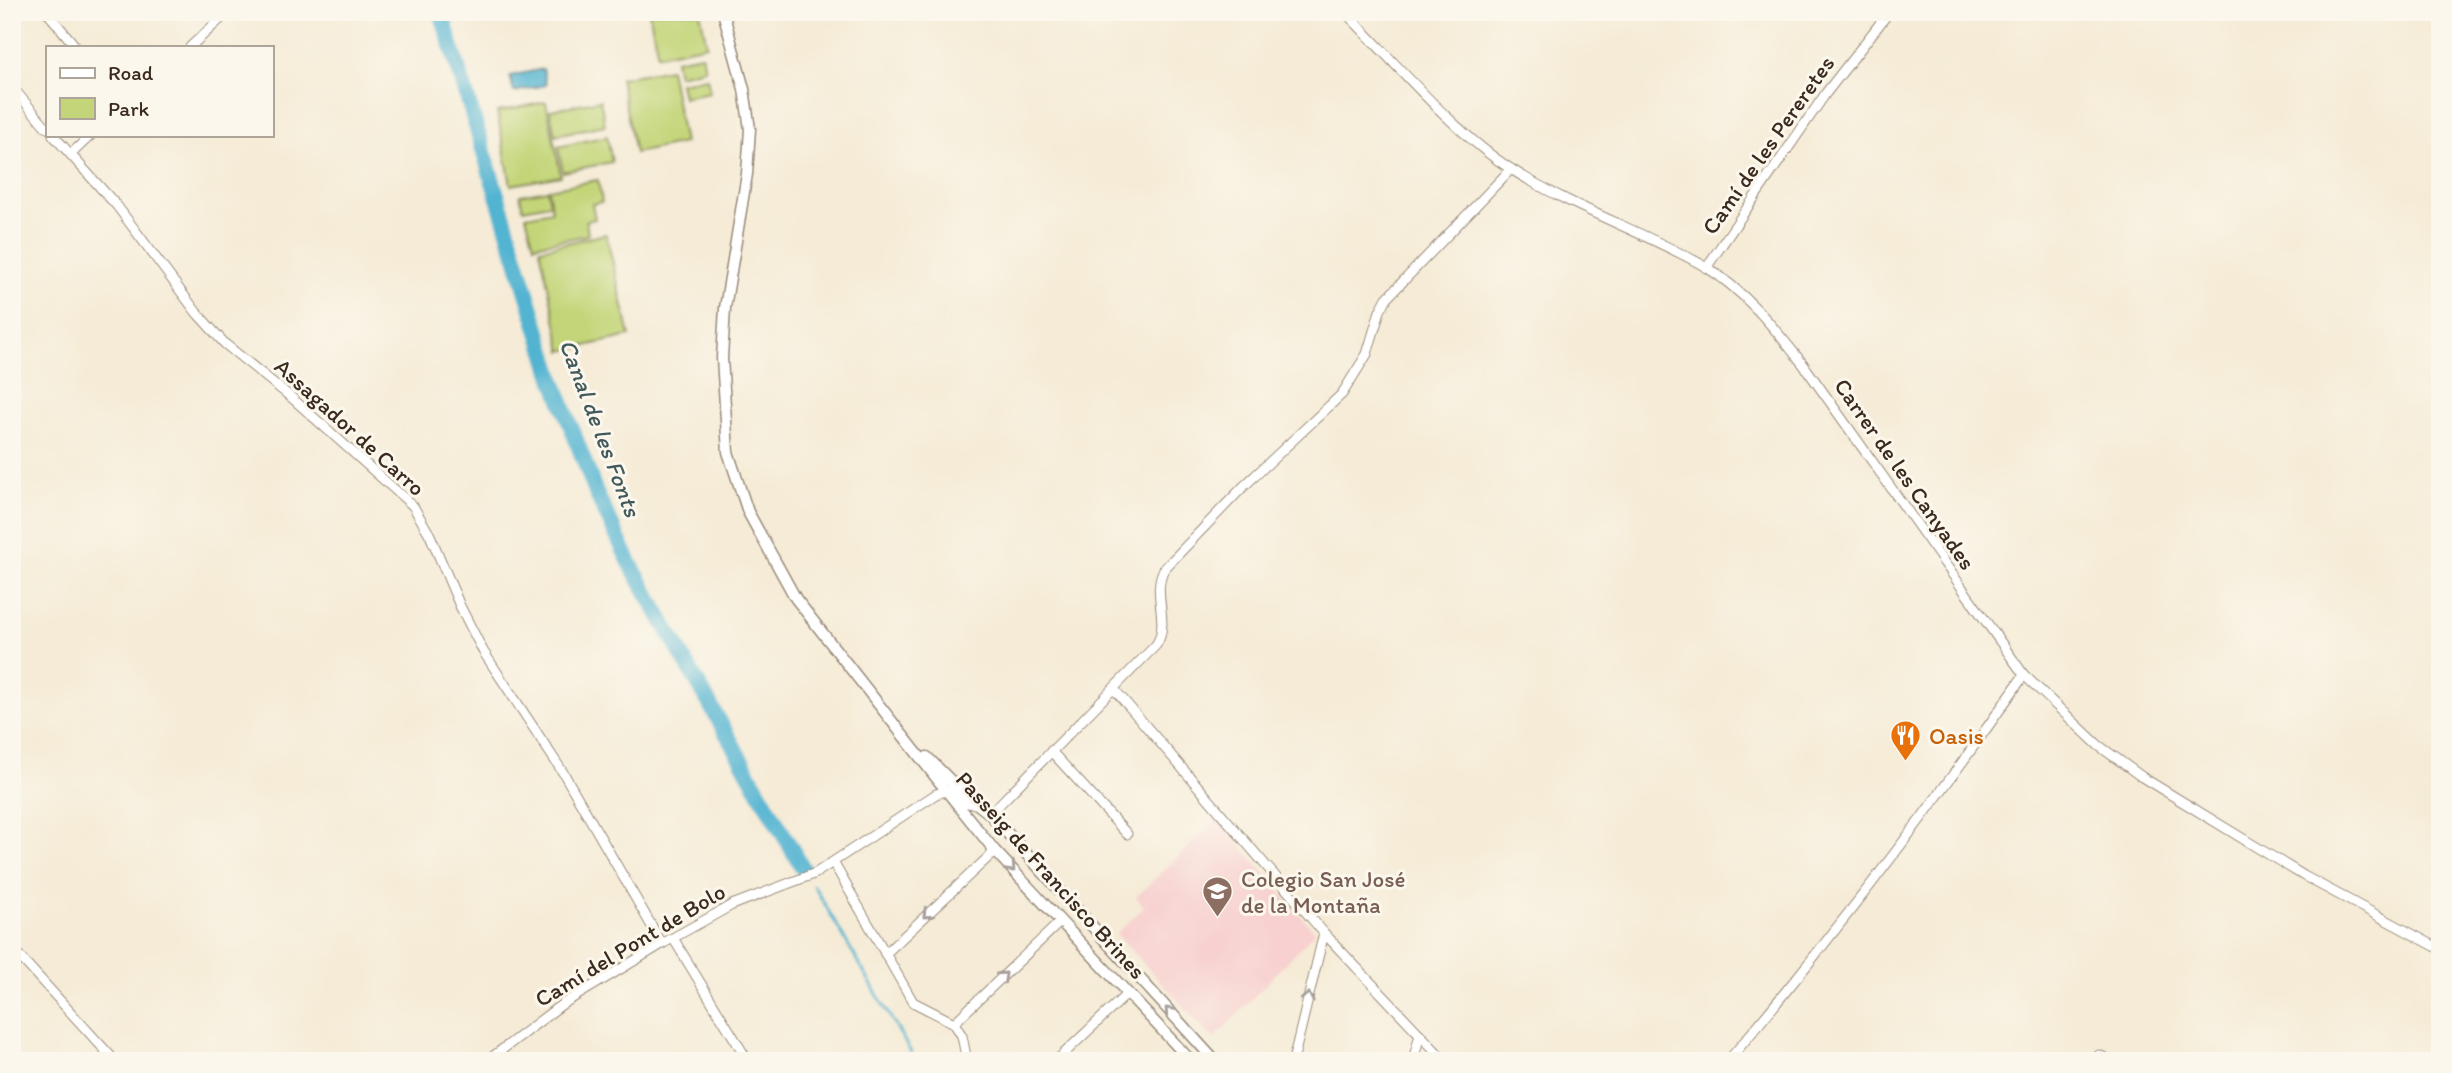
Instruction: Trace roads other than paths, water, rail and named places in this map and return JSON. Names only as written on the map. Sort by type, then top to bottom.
[{"type":"street","points":[[47,12],[75,46]]},
{"type":"street","points":[[191,46],[228,12]]},
{"type":"street","points":[[723,12],[744,89],[750,129],[747,174],[723,325],[723,395],[728,452],[748,512],[778,571],[832,649],[891,721]]},
{"type":"street","name":"Carrer de les Canyades","points":[[1345,12],[1478,144],[1511,169],[1706,268],[1772,325],[1803,364],[2024,675],[2114,758],[2304,876],[2440,948]]},
{"type":"street","name":"Camí de les Pereretes","points":[[1706,268],[1826,93],[1889,12]]},
{"type":"street","points":[[12,88],[46,127]]},
{"type":"street","name":"Assagador de Carro","points":[[54,136],[117,206],[197,313],[225,344],[292,398],[412,506],[430,535],[460,606],[483,651],[564,774],[662,944]]},
{"type":"street","points":[[71,154],[90,136]]},
{"type":"street","points":[[970,819],[985,811],[1051,751],[1114,689],[1161,637],[1159,586],[1164,569],[1242,488],[1342,394],[1367,354],[1380,311],[1387,298],[1511,169]]},
{"type":"street","points":[[1728,1061],[1815,957],[1893,856],[2024,675]]},
{"type":"street","points":[[1114,689],[1324,933],[1444,1061]]},
{"type":"street","name":"Passeig de Francisco Brines","points":[[891,721],[995,851],[1191,1061]]},
{"type":"street","name":"Passeig de Francisco Brines","points":[[891,721],[985,811],[1215,1061]]},
{"type":"street","points":[[1051,751],[1127,834]]},
{"type":"street","points":[[945,789],[954,789],[967,803],[985,811]]},
{"type":"street","name":"Camí del Pont de Bolo","points":[[487,1061],[561,1005],[662,944],[732,905],[816,873],[945,789]]},
{"type":"street","points":[[978,829],[985,811]]},
{"type":"street","points":[[885,954],[995,851]]},
{"type":"street","points":[[833,862],[916,1005],[934,1010],[954,1023],[962,1036],[967,1061]]},
{"type":"street","points":[[954,1023],[1060,922]]},
{"type":"street","points":[[1293,1061],[1324,933]]},
{"type":"street","points":[[673,938],[748,1061]]},
{"type":"street","points":[[12,948],[115,1061]]},
{"type":"street","points":[[1056,1061],[1129,993]]},
{"type":"street","points":[[1413,1061],[1419,1034]]},
{"type":"street","points":[[2093,1061],[2099,1055],[2111,1061]]},
{"type":"water","points":[[543,69],[546,85],[514,92],[510,76]]},
{"type":"waterway","name":"Canal de les Fonts","points":[[441,12],[554,381],[596,493],[631,565],[803,869]]},
{"type":"waterway","name":"Canal de les Fonts","points":[[814,886],[916,1061]]},
{"type":"place","name":"Oasis","points":[[1906,763]]},
{"type":"place","name":"Colegio San José de la Montaña","points":[[1218,919]]}]
